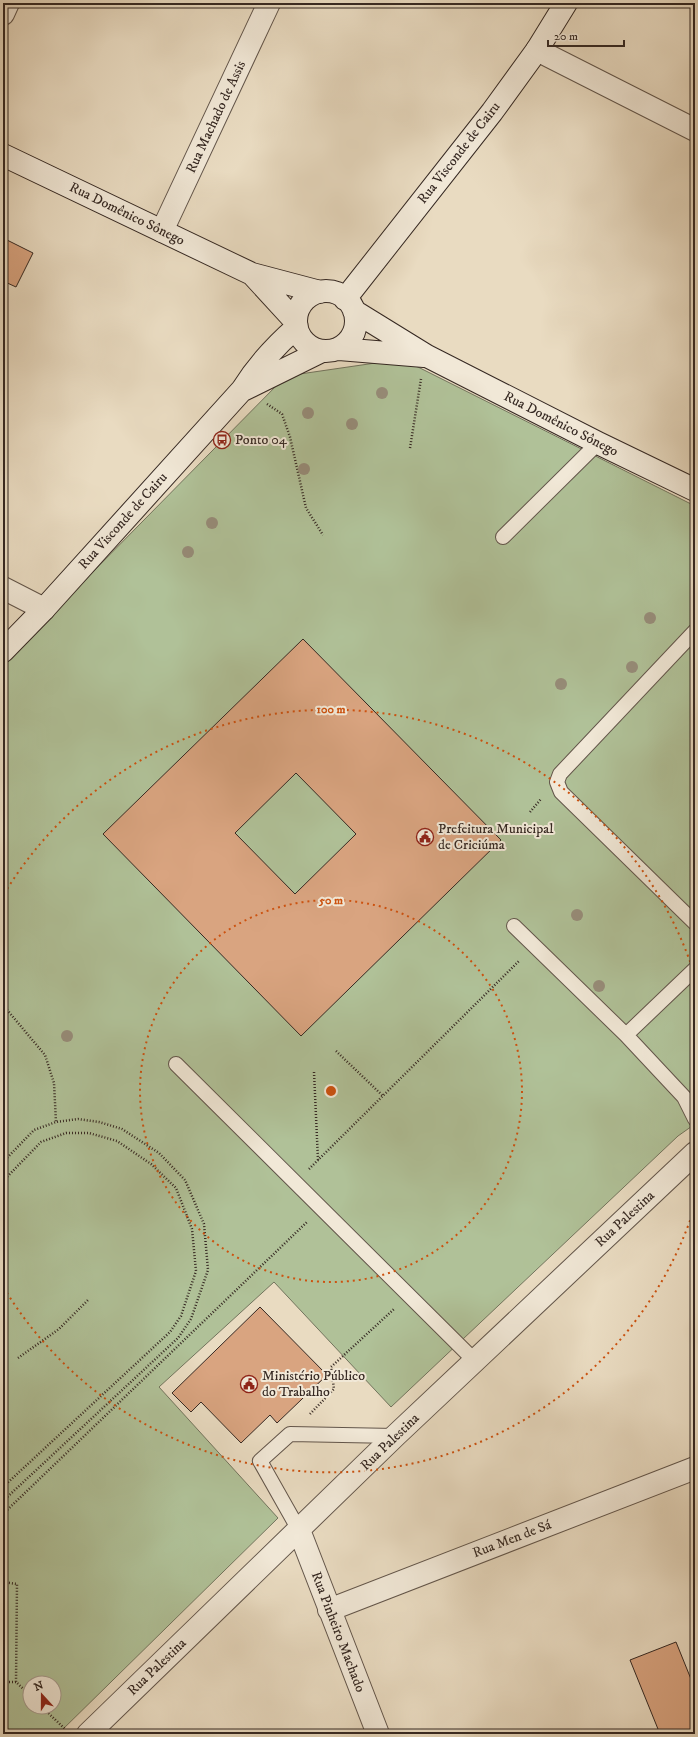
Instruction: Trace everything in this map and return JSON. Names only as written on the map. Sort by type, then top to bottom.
[{"type":"street","points":[[3,14],[8,3]]},
{"type":"street","name":"Rua Machado de Assis","points":[[162,231],[269,3]]},
{"type":"street","name":"Rua Visconde de Cairu","points":[[350,305],[537,50],[566,3]]},
{"type":"street","points":[[537,50],[695,130]]},
{"type":"street","name":"Rua Domênico Sônego","points":[[3,154],[252,274],[320,292]]},
{"type":"street","name":"Rua Domênico Sônego","points":[[252,274],[296,325]]},
{"type":"street","points":[[320,292],[333,292],[350,305],[355,328],[346,344],[330,350],[313,348],[305,343],[300,336],[296,325],[298,312],[302,303],[310,296],[320,292]]},
{"type":"street","name":"Rua Domênico Sônego","points":[[350,305],[427,356],[598,443],[695,490]]},
{"type":"street","name":"Rua Visconde de Cairu","points":[[3,651],[44,609],[242,390],[253,372],[266,356],[296,325]]},
{"type":"street","name":"Rua Domênico Sônego","points":[[330,350],[427,356]]},
{"type":"street","name":"Rua Visconde de Cairu","points":[[242,390],[330,350]]},
{"type":"street","points":[[3,588],[44,609]]},
{"type":"street","name":"Rua Palestina","points":[[88,1734],[395,1436],[695,1153]]},
{"type":"street","name":"Rua Men de Sá","points":[[329,1610],[695,1468]]},
{"type":"street","name":"Rua Pinheiro Machado","points":[[299,1530],[378,1734]]},
{"type":"lane","points":[[503,537],[598,443]]},
{"type":"lane","points":[[694,633],[560,774],[557,782],[561,792],[695,923]]},
{"type":"lane","points":[[514,926],[626,1035],[684,1097],[695,1119]]},
{"type":"lane","points":[[626,1035],[695,969]]},
{"type":"lane","points":[[176,1064],[475,1361]]},
{"type":"lane","points":[[299,1530],[260,1461],[290,1434],[395,1436]]},
{"type":"path","points":[[410,448],[419,384],[427,356]]},
{"type":"path","points":[[242,390],[282,414],[290,436],[306,508],[323,535]]},
{"type":"path","points":[[296,1182],[535,946]]},
{"type":"path","points":[[3,1005],[24,1028],[45,1055],[54,1083],[56,1122]]},
{"type":"path","points":[[336,1051],[383,1096]]},
{"type":"path","points":[[314,1072],[318,1160]]},
{"type":"path","points":[[3,1162],[34,1130],[56,1122],[78,1119],[99,1122],[122,1129],[159,1153],[186,1180],[204,1224],[208,1270],[191,1320],[178,1338],[3,1501]]},
{"type":"path","points":[[3,1181],[41,1142],[66,1133],[89,1133],[116,1141],[151,1164],[176,1188],[192,1229],[196,1271],[181,1316],[170,1332],[3,1487]]},
{"type":"path","points":[[3,1514],[322,1208]]},
{"type":"path","points":[[290,1434],[334,1389],[331,1367],[408,1295]]},
{"type":"path","points":[[18,1358],[59,1329],[88,1300]]},
{"type":"path","points":[[3,1482],[9,1482]]},
{"type":"path","points":[[3,1582],[17,1584],[16,1682]]},
{"type":"path","points":[[3,1682],[16,1682],[22,1688]]},
{"type":"path","points":[[51,1715],[71,1734]]},
{"type":"green space","points":[[396,360],[412,364],[695,506],[695,1124],[678,1136],[391,1407],[274,1282],[159,1387],[278,1518],[58,1734],[3,1734],[3,663],[281,381],[293,375]]},
{"type":"building","points":[[3,238],[33,253],[16,287],[3,281]]},
{"type":"building","name":"Prefeitura Municipal de Criciúma","points":[[303,639],[501,840],[301,1036],[103,834]],"holes":[[[296,773],[356,834],[295,894],[235,833]]]},
{"type":"building","name":"Ministério Público do Trabalho","points":[[260,1307],[327,1375],[277,1423],[270,1415],[241,1443],[201,1402],[191,1412],[172,1393]]},
{"type":"building","points":[[676,1642],[695,1689],[695,1734],[660,1734],[630,1660]]},
{"type":"place","name":"Ponto 04","points":[[222,440]]},
{"type":"place","name":"Prefeitura Municipal de Criciúma","points":[[425,837]]},
{"type":"place","name":"Ministério Público do Trabalho","points":[[249,1384]]}]
